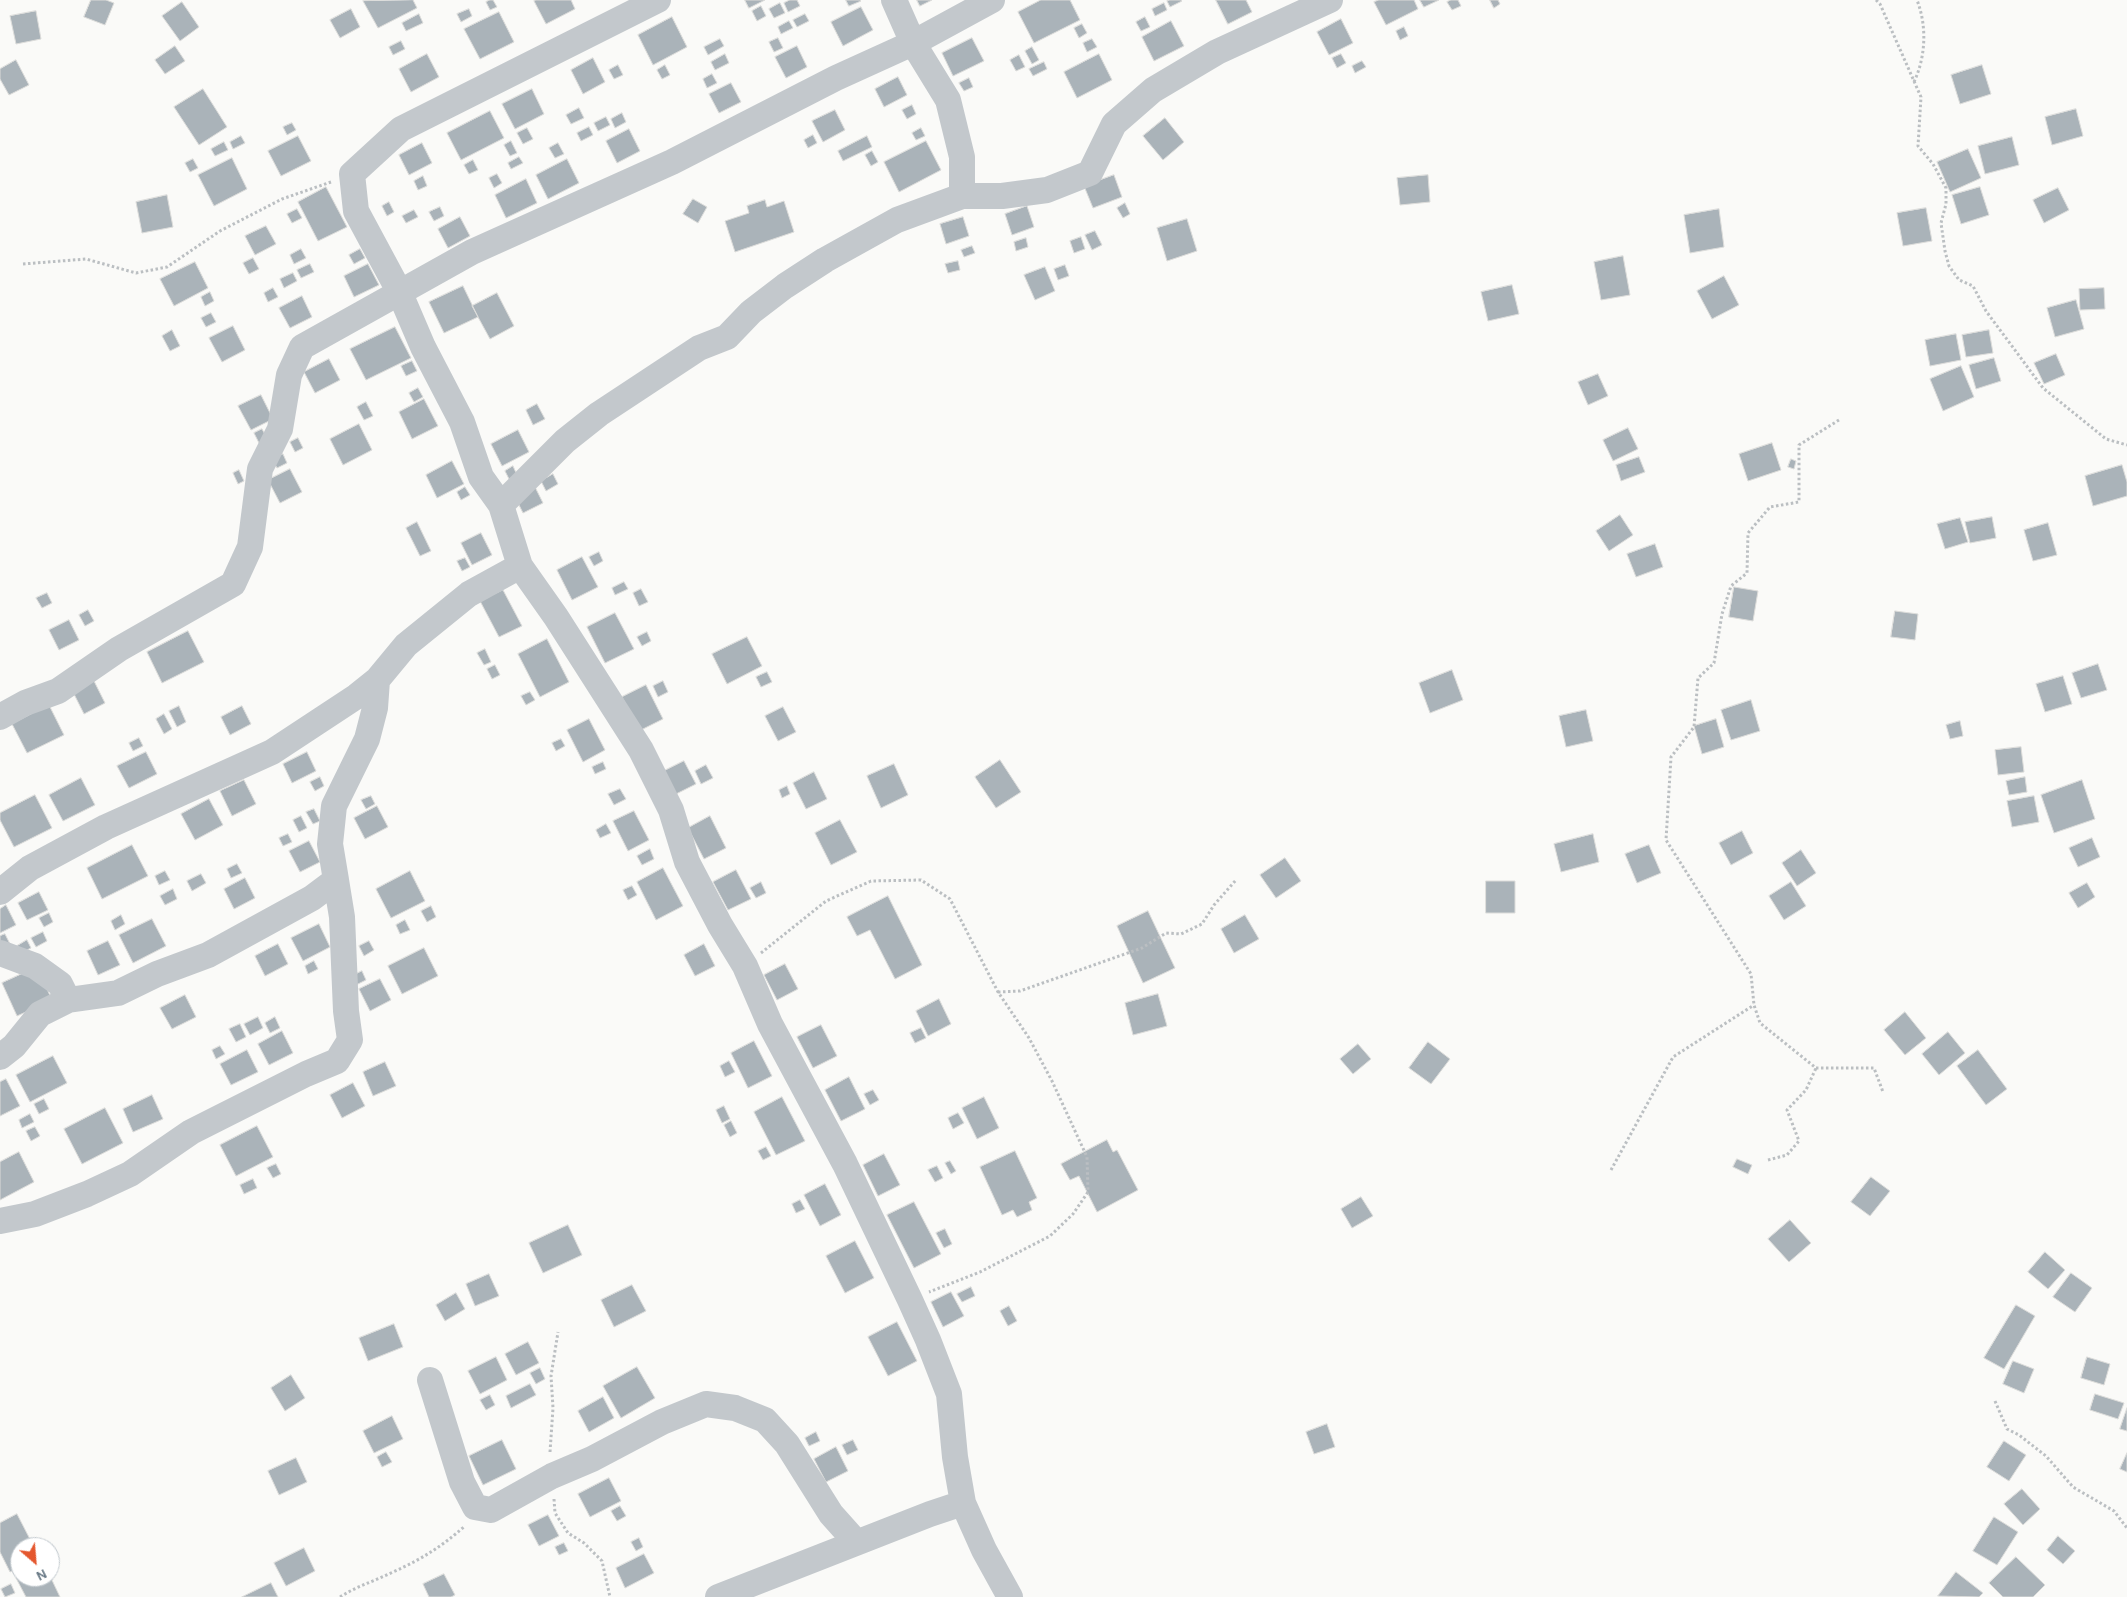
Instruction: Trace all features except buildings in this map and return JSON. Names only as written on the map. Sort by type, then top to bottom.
[{"type":"street","points":[[658,0],[401,129],[352,174],[356,211],[399,291],[423,347],[462,422],[481,477],[501,505],[520,566],[556,617],[641,750],[671,810],[687,862],[720,925],[745,966],[770,1024],[845,1164],[910,1300],[949,1394],[955,1457],[963,1503],[984,1550],[1010,1597]]},
{"type":"street","points":[[894,0],[913,42],[948,100],[962,157],[962,196]]},
{"type":"street","points":[[0,717],[24,703],[58,691],[119,648],[233,584],[250,547],[260,469],[280,429],[289,375],[302,347],[399,291],[516,230],[672,162],[836,78],[913,42],[992,0]]},
{"type":"street","points":[[501,505],[565,441],[599,414],[699,348],[727,337],[751,312],[785,286],[825,260],[897,220],[962,196],[1002,196],[1047,190],[1090,173],[1114,124],[1153,90],[1217,52],[1330,0]]},
{"type":"street","points":[[0,892],[30,868],[106,827],[272,752],[358,696],[377,680],[406,645],[469,594],[520,566]]},
{"type":"street","points":[[0,1222],[35,1214],[87,1194],[130,1174],[191,1132],[306,1074],[337,1061],[350,1040],[346,1011],[342,917],[330,844],[334,806],[367,739],[375,708],[377,680]]},
{"type":"street","points":[[0,1057],[14,1046],[40,1014],[68,1000],[118,992],[157,974],[208,955],[312,898],[336,880]]},
{"type":"street","points":[[0,953],[34,966],[60,984],[68,1000]]},
{"type":"street","points":[[430,1380],[462,1482],[476,1507],[491,1510],[552,1476],[662,1422],[706,1404],[735,1408],[765,1420],[782,1438],[831,1514],[856,1542]]},
{"type":"street","points":[[718,1597],[856,1542],[963,1503]]},
{"type":"path","points":[[1876,0],[1880,4],[1921,97],[1918,146],[1933,164],[1946,188],[1946,204],[1941,223],[1944,251],[1949,266],[1959,280],[1973,286],[1986,311],[2042,388],[2106,439],[2127,445]]},
{"type":"path","points":[[1914,82],[1923,58],[1924,34],[1922,14],[1917,0]]},
{"type":"path","points":[[23,264],[86,259],[136,273],[167,268],[220,231],[282,199],[352,174]]},
{"type":"path","points":[[1839,420],[1799,445],[1799,502],[1770,507],[1748,533],[1747,573],[1730,586],[1722,614],[1714,663],[1698,678],[1694,727],[1671,757],[1666,840],[1751,974],[1754,1005],[1760,1023],[1816,1068],[1874,1068],[1883,1092]]},
{"type":"path","points":[[745,966],[826,901],[871,881],[920,880],[950,899],[998,992],[1034,1047],[1087,1157],[1088,1192],[1073,1214],[1050,1236],[980,1272],[910,1300]]},
{"type":"path","points":[[998,992],[1020,991],[1142,948],[1166,933],[1182,934],[1202,924],[1214,904],[1236,880]]},
{"type":"path","points":[[1612,1170],[1673,1057],[1754,1005]]},
{"type":"path","points":[[1768,1160],[1787,1155],[1799,1141],[1787,1110],[1806,1090],[1816,1068]]},
{"type":"path","points":[[558,1332],[550,1376],[553,1408],[550,1450],[555,1513],[568,1533],[584,1543],[602,1561],[610,1597]]},
{"type":"path","points":[[1994,1402],[2007,1429],[2019,1435],[2046,1456],[2073,1487],[2114,1511],[2127,1528]]},
{"type":"path","points":[[340,1597],[354,1588],[393,1572],[437,1550],[467,1525],[491,1510]]}]
